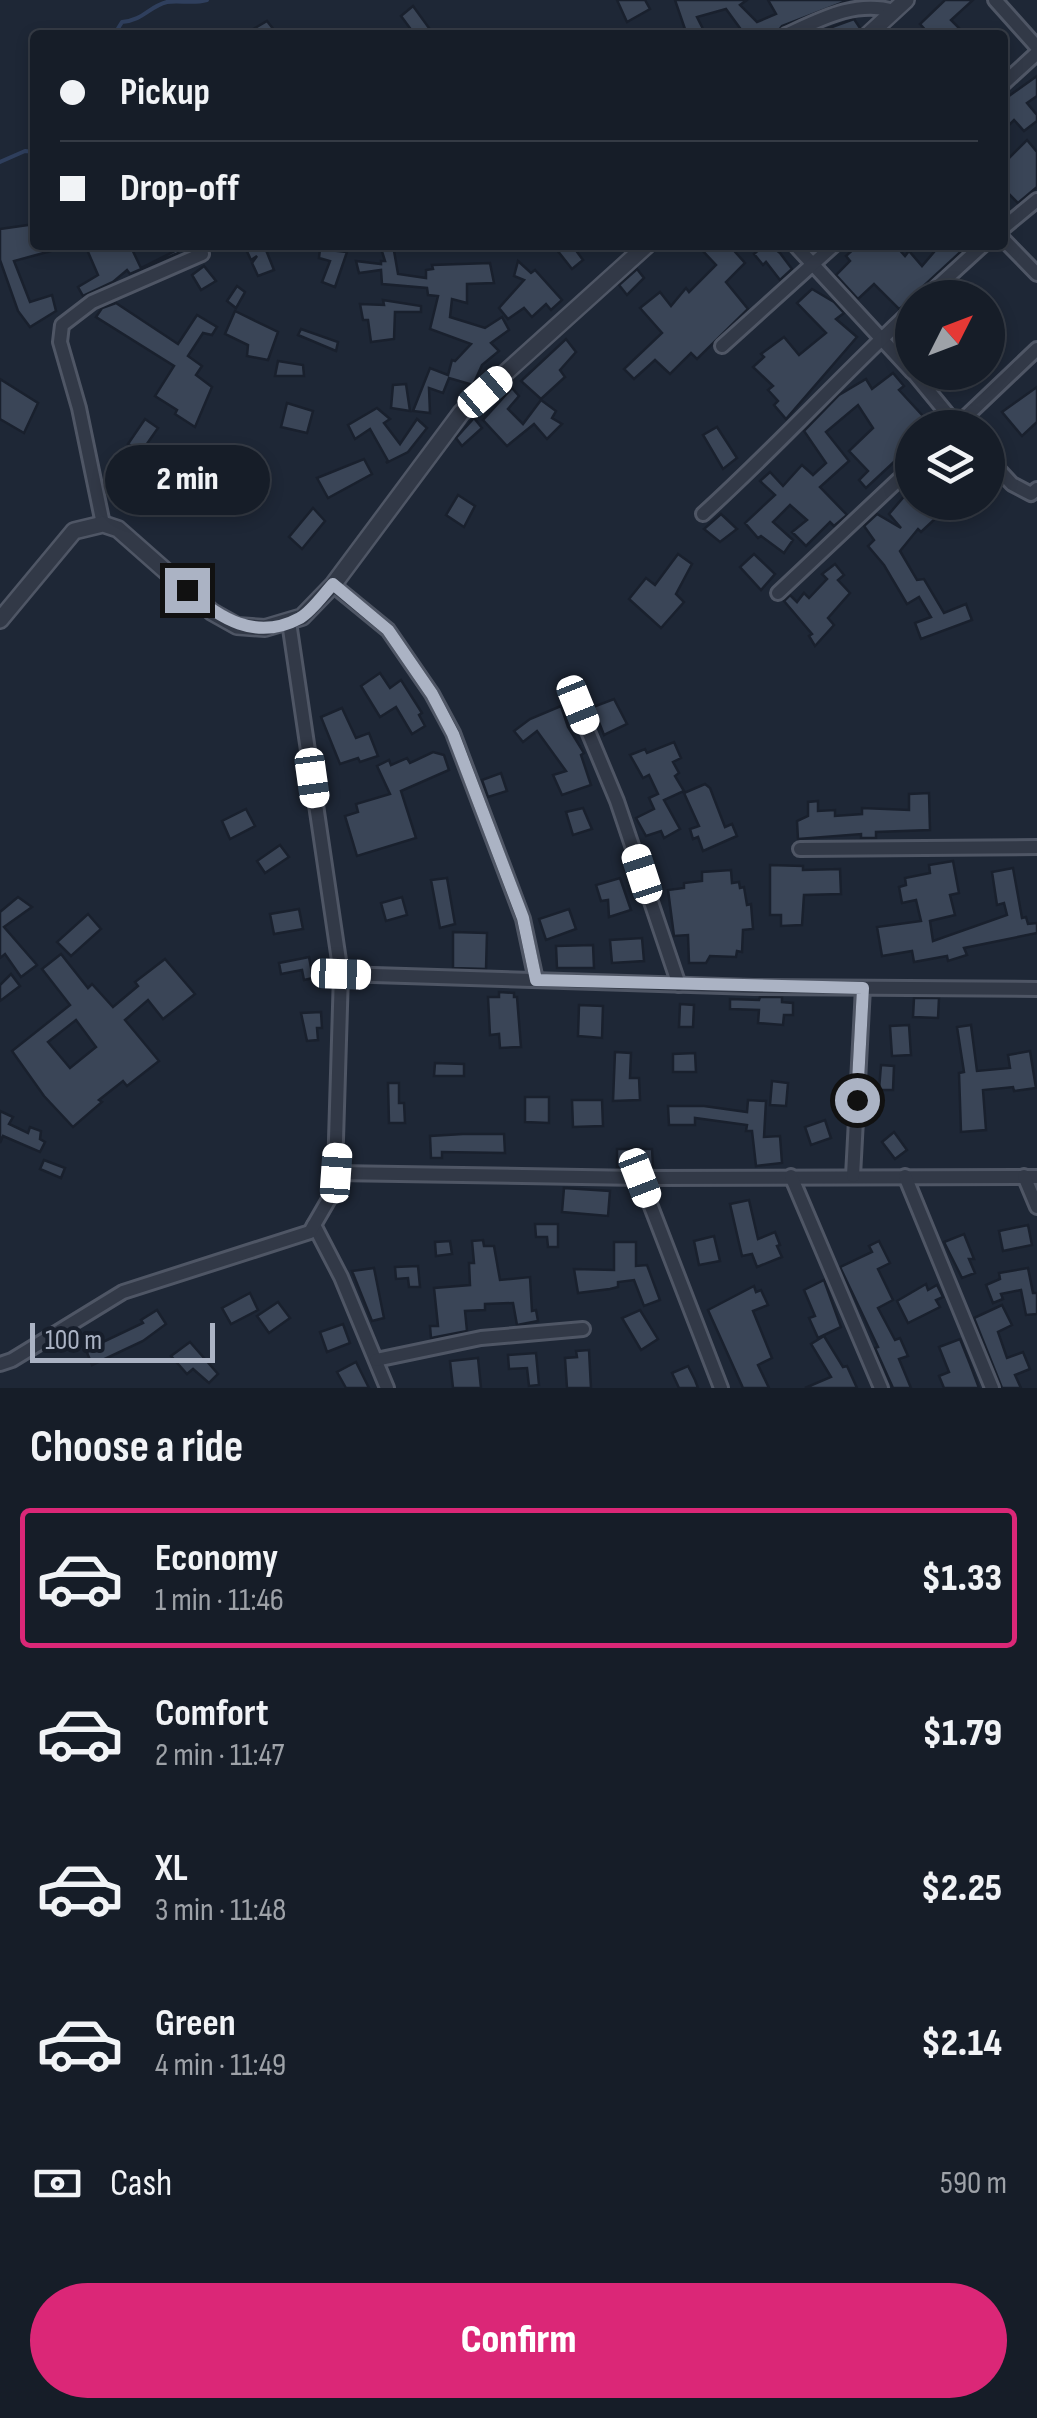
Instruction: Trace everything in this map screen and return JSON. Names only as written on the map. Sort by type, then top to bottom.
[{"type":"street","points":[[994,0],[1037,50],[1008,80]]},
{"type":"street","points":[[797,30],[840,10],[900,5]]},
{"type":"street","points":[[873,30],[900,5]]},
{"type":"street","points":[[1008,224],[1037,200]]},
{"type":"street","points":[[1008,244],[1037,274]]},
{"type":"street","points":[[0,620],[74,531],[103,524],[118,529],[212,612],[237,626],[265,628],[302,617],[333,584],[461,413],[641,250]]},
{"type":"street","points":[[800,250],[895,351]]},
{"type":"street","points":[[722,346],[829,250]]},
{"type":"street","points":[[945,280],[978,250]]},
{"type":"street","points":[[103,524],[79,408],[60,342],[62,325],[92,302],[202,254]]},
{"type":"street","points":[[702,514],[762,461],[825,392],[895,326]]},
{"type":"street","points":[[974,410],[1037,349]]},
{"type":"street","points":[[927,390],[943,410]]},
{"type":"street","points":[[1005,476],[1030,494],[1037,488]]},
{"type":"street","points":[[778,593],[895,483]]},
{"type":"street","points":[[333,584],[388,630],[432,694],[453,734],[523,918],[536,980]]},
{"type":"street","points":[[0,1364],[123,1292],[310,1232],[332,1194],[336,1173],[341,974],[289,622]]},
{"type":"street","points":[[578,705],[617,800],[679,984]]},
{"type":"street","points":[[800,849],[1037,846]]},
{"type":"street","points":[[341,974],[1037,989]]},
{"type":"street","points":[[853,1176],[863,988]]},
{"type":"street","points":[[336,1173],[640,1178],[1031,1176],[1037,1207]]},
{"type":"street","points":[[791,1176],[882,1388]]},
{"type":"street","points":[[905,1176],[992,1388]]},
{"type":"street","points":[[640,1178],[721,1388]]},
{"type":"street","points":[[314,1224],[342,1277],[387,1388]]},
{"type":"street","points":[[376,1360],[481,1338],[583,1329]]},
{"type":"building","points":[[617,0],[645,0],[650,9],[627,22]]},
{"type":"building","points":[[675,0],[747,0],[740,5],[757,22],[776,14],[768,0],[849,0],[779,30],[741,30],[726,9],[697,17],[704,30],[685,30]]},
{"type":"building","points":[[945,0],[973,0],[951,20],[961,30],[925,30],[920,24]]},
{"type":"building","points":[[413,6],[429,28],[411,30],[401,16]]},
{"type":"building","points":[[854,19],[860,28],[859,30],[824,30]]},
{"type":"building","points":[[267,21],[274,30],[252,30]]},
{"type":"building","points":[[1037,76],[1037,96],[1027,103],[1037,121],[1024,131],[1014,120],[1008,126],[1008,97]]},
{"type":"building","points":[[1027,140],[1037,152],[1037,187],[1018,203],[1008,193],[1008,159]]},
{"type":"building","points":[[30,225],[30,250],[55,250],[14,261],[30,302],[52,295],[56,311],[30,327],[18,311],[0,260],[0,229]]},
{"type":"building","points":[[87,250],[132,250],[141,268],[177,250],[178,253],[130,274],[127,270],[113,282],[83,296],[78,287],[98,275]]},
{"type":"building","points":[[246,250],[266,250],[274,270],[258,276],[252,263],[257,256],[251,260]]},
{"type":"building","points":[[320,250],[347,252],[335,287],[322,282],[330,261],[319,258]]},
{"type":"building","points":[[382,250],[394,250],[398,274],[426,278],[426,270],[433,269],[432,265],[490,263],[494,283],[467,284],[467,303],[452,299],[450,317],[485,328],[502,317],[509,330],[491,343],[499,351],[482,365],[473,385],[449,378],[443,393],[429,388],[430,413],[413,411],[430,368],[448,375],[452,360],[471,344],[430,329],[438,296],[428,295],[427,288],[382,284],[381,270],[359,273],[356,261],[385,261]]},
{"type":"building","points":[[557,250],[576,250],[583,260],[572,269]]},
{"type":"building","points":[[702,250],[733,250],[745,263],[726,282],[748,309],[697,359],[691,353],[670,374],[655,360],[634,379],[624,369],[662,333],[640,308],[660,292],[671,306],[686,288],[689,292],[716,265]]},
{"type":"building","points":[[758,250],[776,250],[792,269],[780,280],[754,254]]},
{"type":"building","points":[[853,250],[900,250],[905,256],[909,251],[922,266],[936,250],[963,250],[930,280],[895,280],[895,305],[874,284],[858,299],[836,275],[850,261],[846,256]]},
{"type":"building","points":[[518,261],[531,273],[535,270],[562,300],[551,310],[546,304],[532,317],[524,308],[508,319],[499,308],[524,280],[514,276]]},
{"type":"building","points":[[204,266],[216,281],[201,290],[192,275]]},
{"type":"building","points":[[637,269],[644,278],[627,295],[619,285]]},
{"type":"building","points":[[237,286],[245,292],[236,308],[227,301]]},
{"type":"building","points":[[812,289],[834,302],[844,313],[836,319],[857,337],[786,419],[768,390],[773,386],[753,367],[764,357],[761,354],[784,337],[799,355],[826,333],[797,303]]},
{"type":"building","points":[[383,300],[421,306],[421,312],[395,312],[394,339],[371,342],[368,320],[363,320],[360,304],[384,305]]},
{"type":"building","points":[[116,303],[178,344],[197,315],[217,327],[212,335],[203,333],[188,356],[202,366],[196,375],[212,387],[195,427],[155,396],[174,366],[96,317],[102,308]]},
{"type":"building","points":[[235,311],[278,332],[268,360],[247,356],[248,345],[225,334]]},
{"type":"building","points":[[301,329],[338,342],[336,351],[298,335]]},
{"type":"building","points":[[566,339],[576,352],[560,370],[565,377],[541,399],[521,381]]},
{"type":"building","points":[[278,361],[303,365],[304,376],[275,376]]},
{"type":"building","points":[[893,373],[895,390],[917,410],[895,410],[895,461],[866,488],[859,480],[868,471],[849,451],[873,428],[858,405],[826,432],[849,461],[820,487],[847,515],[834,526],[830,522],[806,546],[792,532],[807,520],[790,505],[773,522],[793,540],[784,553],[761,536],[758,538],[745,523],[775,495],[760,481],[770,472],[783,486],[802,465],[813,475],[826,463],[804,431],[839,395],[866,379],[872,389]]},
{"type":"building","points":[[0,379],[38,403],[24,433],[0,419]]},
{"type":"building","points":[[406,384],[410,411],[391,408],[393,385]]},
{"type":"building","points":[[1037,387],[1037,422],[1022,436],[1005,410]]},
{"type":"building","points":[[512,388],[519,396],[508,409],[523,424],[541,400],[556,411],[552,418],[562,424],[547,439],[534,424],[507,446],[483,420]]},
{"type":"building","points":[[287,403],[313,411],[307,433],[281,427]]},
{"type":"building","points":[[377,408],[390,419],[384,423],[400,444],[417,419],[427,428],[408,452],[386,463],[370,429],[355,439],[348,425]]},
{"type":"building","points":[[474,418],[482,428],[462,446],[456,438]]},
{"type":"building","points":[[145,419],[158,428],[142,451],[128,444]]},
{"type":"building","points":[[717,427],[737,458],[723,469],[703,435]]},
{"type":"building","points":[[364,459],[372,474],[328,498],[317,478]]},
{"type":"building","points":[[458,495],[475,506],[464,527],[446,515]]},
{"type":"building","points":[[895,507],[895,520],[934,520],[921,532],[918,529],[900,551],[917,580],[924,579],[944,613],[966,604],[972,620],[921,639],[915,623],[931,617],[919,597],[907,604],[868,546],[874,540],[864,526],[877,514],[901,528],[889,514]]},
{"type":"building","points":[[313,508],[325,521],[302,549],[289,537]]},
{"type":"building","points":[[721,514],[737,529],[720,542],[704,529]]},
{"type":"building","points":[[678,554],[692,564],[676,594],[684,602],[661,628],[629,599],[646,578],[655,585]]},
{"type":"building","points":[[754,554],[775,574],[761,590],[740,567]]},
{"type":"building","points":[[835,564],[844,575],[838,580],[850,593],[828,618],[834,625],[815,646],[809,636],[812,634],[784,601],[790,595],[797,602],[804,593],[809,598],[827,579],[822,574]]},
{"type":"building","points":[[380,673],[390,688],[401,680],[422,713],[419,715],[425,726],[412,734],[396,707],[380,717],[361,686]]},
{"type":"building","points":[[614,699],[627,724],[604,735],[593,707]]},
{"type":"building","points":[[561,706],[584,753],[581,755],[591,785],[562,795],[553,775],[566,771],[537,731],[523,742],[514,731],[530,719]]},
{"type":"building","points":[[342,708],[356,738],[369,733],[378,756],[340,764],[321,717]]},
{"type":"building","points":[[674,742],[681,758],[673,762],[679,773],[675,776],[684,791],[664,800],[680,829],[664,838],[661,831],[646,836],[636,818],[654,809],[649,798],[658,794],[649,775],[643,778],[630,755]]},
{"type":"building","points":[[433,752],[444,755],[449,770],[401,791],[416,838],[357,856],[345,816],[358,812],[356,804],[390,794],[377,766],[407,758],[410,763]]},
{"type":"building","points":[[501,773],[507,791],[488,797],[482,780]]},
{"type":"building","points":[[705,784],[725,827],[732,824],[737,836],[703,851],[698,837],[693,839],[690,829],[699,826],[684,793]]},
{"type":"building","points":[[929,793],[930,830],[876,832],[876,838],[861,838],[861,834],[798,839],[797,821],[808,816],[808,802],[818,801],[818,811],[835,810],[835,816],[862,814],[862,808],[909,810],[909,794]]},
{"type":"building","points":[[583,808],[592,829],[573,835],[566,812]]},
{"type":"building","points":[[246,809],[255,826],[230,839],[222,821]]},
{"type":"building","points":[[280,845],[289,857],[265,873],[257,861]]},
{"type":"building","points":[[953,861],[959,893],[950,895],[955,915],[930,921],[933,941],[1007,915],[1004,903],[997,905],[992,872],[1013,868],[1022,918],[1026,917],[1028,924],[1037,923],[1037,933],[964,948],[967,955],[948,961],[947,956],[914,962],[912,951],[882,956],[877,927],[921,921],[916,900],[902,903],[899,887],[906,885],[905,878],[930,873],[929,865]]},
{"type":"building","points":[[770,865],[803,866],[803,870],[840,869],[841,894],[804,895],[802,925],[781,926],[781,915],[770,915]]},
{"type":"building","points":[[731,870],[732,883],[739,882],[740,888],[744,887],[747,905],[751,904],[753,929],[743,930],[742,952],[737,951],[736,957],[710,956],[706,963],[689,963],[688,935],[674,936],[668,890],[702,881],[702,872]]},
{"type":"building","points":[[447,878],[455,924],[440,928],[431,880]]},
{"type":"building","points":[[620,878],[631,910],[609,917],[608,900],[601,901],[596,885]]},
{"type":"building","points":[[18,897],[32,907],[4,927],[37,965],[21,977],[5,954],[0,958],[0,912]]},
{"type":"building","points":[[402,897],[407,915],[386,921],[381,903]]},
{"type":"building","points":[[299,909],[303,929],[274,934],[270,914]]},
{"type":"building","points":[[569,909],[576,929],[546,940],[539,919]]},
{"type":"building","points":[[88,914],[101,929],[71,956],[57,942]]},
{"type":"building","points":[[453,932],[487,933],[486,969],[453,968]]},
{"type":"building","points":[[642,938],[644,961],[612,963],[610,940]]},
{"type":"building","points":[[593,945],[594,968],[557,968],[556,946]]},
{"type":"building","points":[[61,954],[88,988],[92,984],[113,1007],[138,986],[135,982],[165,959],[195,994],[163,1019],[148,1000],[125,1020],[159,1061],[127,1086],[123,1081],[73,1127],[44,1096],[12,1051],[70,1005],[42,969]],"holes":[[[76,1020],[96,1047],[70,1068],[48,1042]]]},
{"type":"building","points":[[309,957],[313,978],[304,980],[302,970],[281,974],[279,963]]},
{"type":"building","points":[[11,974],[20,986],[0,1001],[0,985]]},
{"type":"building","points":[[499,992],[514,993],[517,997],[521,1047],[500,1048],[499,1034],[490,1035],[488,997],[499,997]]},
{"type":"building","points":[[782,997],[782,1002],[793,1003],[793,1015],[784,1015],[783,1025],[758,1023],[759,1010],[730,1009],[730,999]]},
{"type":"building","points":[[914,998],[939,998],[938,1018],[913,1017]]},
{"type":"building","points":[[680,1004],[694,1005],[693,1027],[679,1027]]},
{"type":"building","points":[[579,1005],[603,1006],[602,1038],[578,1036]]},
{"type":"building","points":[[321,1012],[318,1040],[307,1041],[301,1013]]},
{"type":"building","points":[[909,1025],[911,1055],[892,1056],[890,1026]]},
{"type":"building","points":[[971,1025],[977,1071],[1010,1068],[1008,1055],[1030,1051],[1036,1088],[983,1090],[986,1130],[961,1132],[959,1073],[964,1072],[957,1027]]},
{"type":"building","points":[[615,1052],[631,1053],[630,1078],[639,1078],[640,1100],[613,1101]]},
{"type":"building","points":[[695,1053],[696,1072],[673,1072],[673,1054]]},
{"type":"building","points":[[435,1063],[464,1064],[464,1076],[434,1076]]},
{"type":"building","points":[[881,1065],[894,1066],[893,1090],[879,1090]]},
{"type":"building","points":[[772,1081],[788,1083],[786,1106],[770,1105]]},
{"type":"building","points":[[388,1083],[399,1083],[405,1123],[389,1123]]},
{"type":"building","points":[[525,1097],[549,1097],[549,1123],[525,1122]]},
{"type":"building","points":[[572,1100],[602,1100],[603,1126],[573,1127]]},
{"type":"building","points":[[748,1100],[766,1101],[764,1137],[780,1136],[782,1163],[756,1166],[752,1131],[746,1131],[747,1125],[695,1118],[695,1125],[669,1125],[668,1106],[747,1112]]},
{"type":"building","points":[[0,1111],[13,1117],[9,1124],[28,1133],[30,1127],[41,1131],[40,1139],[45,1142],[40,1152],[3,1136],[0,1143]]},
{"type":"building","points":[[825,1120],[831,1138],[811,1145],[805,1127]]},
{"type":"building","points":[[894,1132],[907,1150],[895,1159],[882,1142]]},
{"type":"building","points":[[504,1134],[505,1153],[442,1152],[442,1158],[431,1158],[430,1136]]},
{"type":"building","points":[[617,1149],[652,1149],[653,1166],[617,1167]]},
{"type":"building","points":[[44,1160],[65,1168],[61,1178],[40,1169]]},
{"type":"building","points":[[564,1188],[610,1191],[608,1216],[562,1212]]},
{"type":"building","points":[[749,1200],[758,1239],[775,1232],[782,1257],[757,1267],[752,1254],[742,1256],[730,1204]]},
{"type":"building","points":[[535,1224],[558,1224],[558,1247],[548,1247],[547,1237],[536,1237]]},
{"type":"building","points":[[1028,1225],[1032,1245],[1003,1251],[999,1231]]},
{"type":"building","points":[[964,1234],[975,1273],[962,1278],[944,1242]]},
{"type":"building","points":[[714,1236],[720,1261],[699,1265],[694,1241]]},
{"type":"building","points":[[483,1240],[484,1246],[494,1246],[500,1280],[530,1277],[532,1311],[536,1310],[538,1321],[517,1325],[513,1303],[485,1304],[485,1310],[465,1311],[467,1331],[431,1338],[430,1326],[438,1326],[434,1288],[470,1285],[472,1241]]},
{"type":"building","points":[[450,1241],[452,1254],[436,1256],[435,1242]]},
{"type":"building","points":[[879,1241],[890,1263],[878,1269],[893,1300],[878,1308],[908,1356],[899,1359],[911,1388],[893,1388],[840,1267],[872,1252],[869,1246]]},
{"type":"building","points":[[614,1242],[636,1242],[636,1266],[647,1265],[660,1300],[644,1306],[634,1280],[618,1282],[618,1287],[610,1289],[578,1293],[574,1269],[614,1270]]},
{"type":"building","points":[[418,1266],[420,1287],[409,1287],[408,1278],[396,1279],[395,1267]]},
{"type":"building","points":[[374,1268],[384,1318],[372,1321],[352,1271]]},
{"type":"building","points":[[1028,1268],[1033,1293],[1037,1293],[1037,1314],[1026,1315],[1021,1290],[1001,1294],[1003,1299],[993,1303],[986,1285],[1000,1279],[999,1273]]},
{"type":"building","points":[[824,1280],[841,1327],[818,1338],[809,1318],[815,1316],[804,1290]]},
{"type":"building","points":[[926,1284],[928,1290],[937,1285],[943,1297],[936,1300],[940,1307],[908,1323],[897,1301]]},
{"type":"building","points":[[754,1286],[756,1292],[761,1290],[768,1305],[753,1311],[772,1358],[758,1365],[769,1388],[743,1388],[708,1310]]},
{"type":"building","points":[[250,1293],[258,1310],[231,1324],[222,1308]]},
{"type":"building","points":[[278,1302],[290,1318],[269,1333],[257,1316]]},
{"type":"building","points":[[1002,1305],[1012,1325],[998,1332],[1007,1358],[1023,1352],[1030,1369],[1015,1375],[1021,1388],[1002,1388],[974,1318]]},
{"type":"building","points":[[157,1310],[166,1324],[143,1341],[92,1365],[86,1350],[143,1323],[141,1320]]},
{"type":"building","points":[[640,1310],[658,1339],[641,1350],[622,1318]]},
{"type":"building","points":[[343,1324],[350,1343],[327,1352],[320,1332]]},
{"type":"building","points":[[824,1336],[843,1367],[847,1366],[857,1388],[805,1388],[831,1377],[811,1344]]},
{"type":"building","points":[[960,1339],[979,1388],[944,1388],[939,1376],[949,1372],[939,1347]]},
{"type":"building","points":[[190,1342],[218,1374],[209,1383],[193,1369],[187,1374],[171,1356]]},
{"type":"building","points":[[589,1350],[591,1388],[567,1388],[565,1358],[577,1357],[576,1351]]},
{"type":"building","points":[[536,1353],[539,1385],[529,1386],[527,1368],[509,1369],[508,1355]]},
{"type":"building","points":[[478,1358],[481,1388],[453,1388],[450,1361]]},
{"type":"building","points":[[356,1362],[369,1388],[346,1388],[337,1372]]},
{"type":"building","points":[[688,1366],[698,1388],[679,1388],[672,1373]]},
{"type":"waterway","points":[[117,30],[122,22],[136,19],[161,4],[207,0]]},
{"type":"waterway","points":[[0,162],[30,152]]},
{"type":"route","points":[[187,590],[212,612],[237,626],[265,628],[302,617],[333,584],[388,630],[432,694],[453,734],[523,918],[536,980],[863,988],[857,1100]]}]
